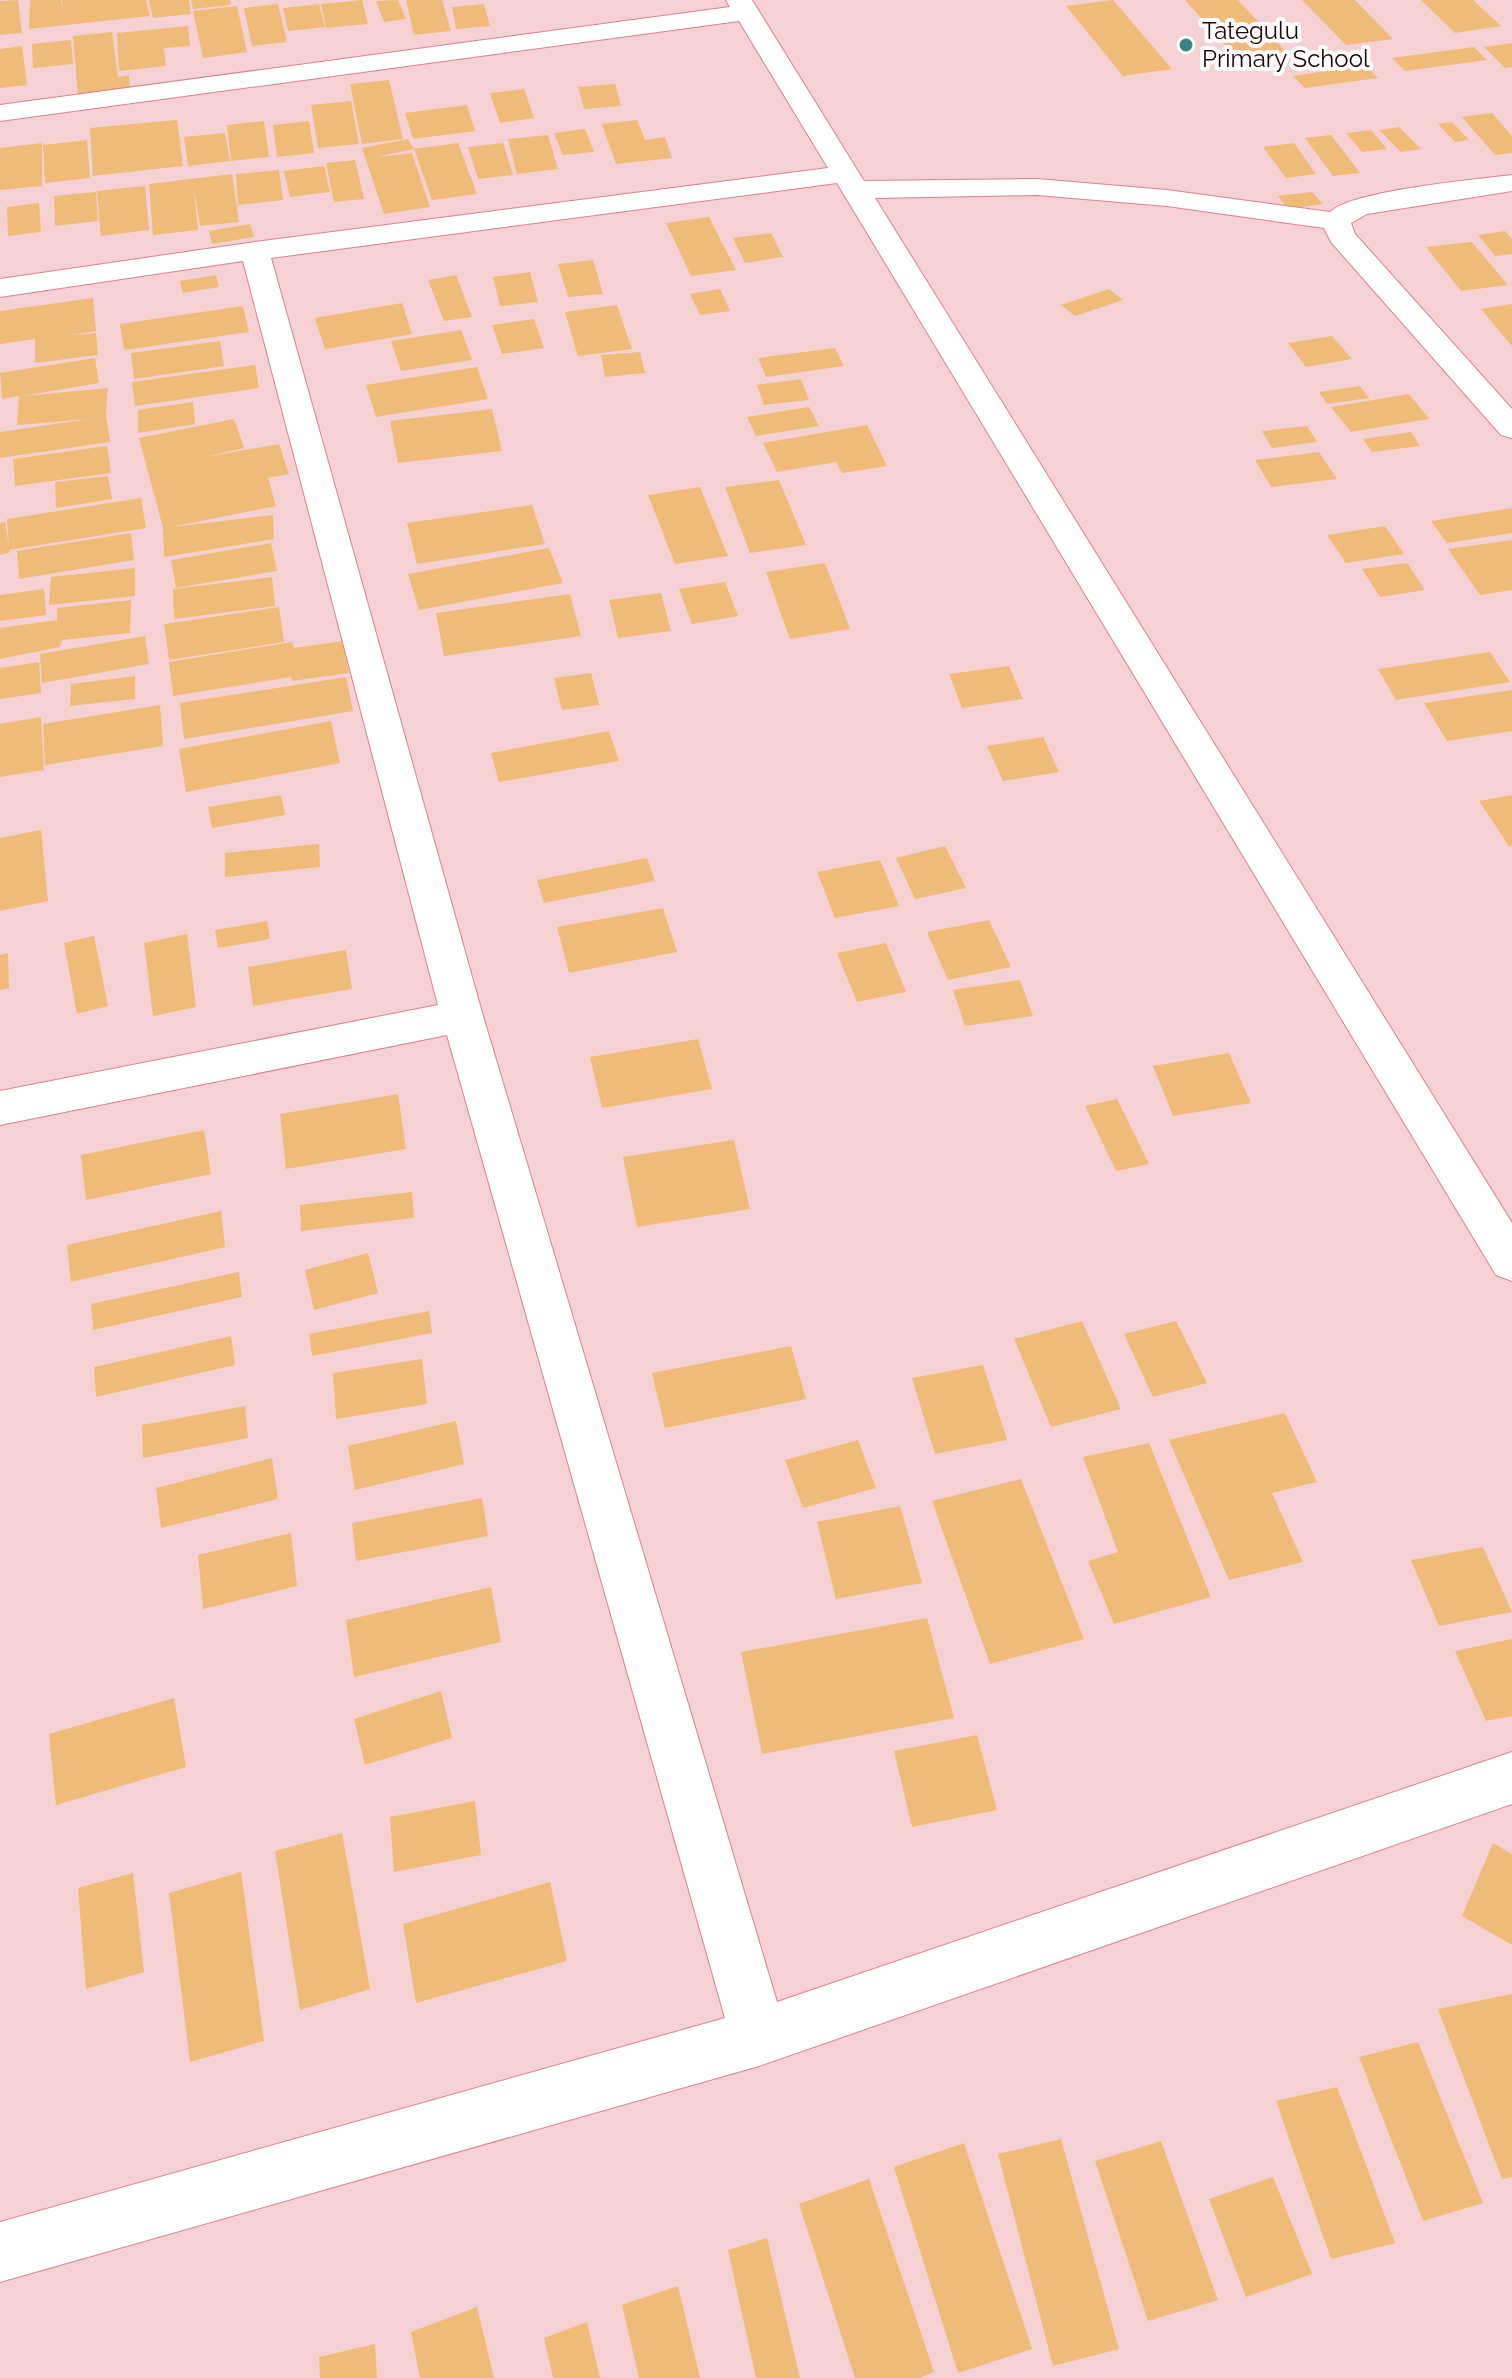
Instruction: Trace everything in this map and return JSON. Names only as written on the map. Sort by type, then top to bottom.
[{"type":"street","points":[[0,113],[743,6],[1512,1262]]},
{"type":"street","points":[[0,288],[255,251],[849,182],[1037,187],[1167,198],[1336,221]]},
{"type":"street","points":[[1336,221],[1347,211],[1363,206],[1512,183]]},
{"type":"street","points":[[1336,221],[1341,236],[1506,413]]},
{"type":"street","points":[[255,251],[462,1016],[759,2037]]},
{"type":"street","points":[[0,1108],[462,1016]]},
{"type":"street","points":[[0,2252],[759,2037],[1512,1778]]},
{"type":"building","points":[[18,0],[22,33],[0,35],[0,1]]},
{"type":"building","points":[[30,0],[61,0],[63,11],[62,0],[146,0],[150,16],[29,29]]},
{"type":"building","points":[[149,0],[189,0],[191,14],[153,18]]},
{"type":"building","points":[[191,0],[230,0],[231,5],[193,9]]},
{"type":"building","points":[[362,0],[368,24],[326,28],[321,4]]},
{"type":"building","points":[[398,0],[406,19],[384,22],[376,1]]},
{"type":"building","points":[[406,0],[442,0],[451,31],[414,35]]},
{"type":"building","points":[[1113,0],[1172,69],[1123,76],[1066,6]]},
{"type":"building","points":[[1185,0],[1238,0],[1286,52],[1238,59]]},
{"type":"building","points":[[1302,0],[1355,0],[1393,39],[1346,45]]},
{"type":"building","points":[[1421,0],[1473,0],[1501,26],[1455,33]]},
{"type":"building","points":[[278,4],[287,42],[252,46],[244,8]]},
{"type":"building","points":[[319,4],[325,27],[288,31],[283,8]]},
{"type":"building","points":[[484,4],[490,26],[456,29],[452,7]]},
{"type":"building","points":[[237,6],[247,52],[203,58],[193,11]]},
{"type":"building","points":[[188,26],[190,46],[164,48],[166,66],[119,71],[117,33]]},
{"type":"building","points":[[112,32],[118,77],[129,75],[130,89],[78,95],[73,36]]},
{"type":"building","points":[[71,40],[73,64],[33,68],[32,44]]},
{"type":"building","points":[[1512,43],[1512,67],[1505,68],[1484,47]]},
{"type":"building","points":[[22,46],[27,85],[0,88],[0,49]]},
{"type":"building","points":[[1474,47],[1487,60],[1405,71],[1392,58]]},
{"type":"building","points":[[1366,65],[1378,78],[1305,88],[1293,76]]},
{"type":"building","points":[[389,80],[403,139],[362,144],[350,84]]},
{"type":"building","points":[[615,84],[621,106],[584,109],[578,87]]},
{"type":"building","points":[[524,89],[534,118],[500,123],[490,93]]},
{"type":"building","points":[[351,101],[359,144],[318,148],[311,105]]},
{"type":"building","points":[[467,105],[475,131],[413,139],[405,113]]},
{"type":"building","points":[[1492,113],[1512,136],[1512,153],[1495,155],[1462,117]]},
{"type":"building","points":[[177,120],[183,166],[93,176],[90,128]]},
{"type":"building","points":[[637,120],[645,140],[665,137],[672,158],[616,164],[602,124]]},
{"type":"building","points":[[264,121],[269,157],[231,161],[227,125]]},
{"type":"building","points":[[309,121],[314,153],[277,157],[273,125]]},
{"type":"building","points":[[1452,122],[1469,140],[1455,142],[1438,124]]},
{"type":"building","points":[[1399,127],[1421,149],[1401,152],[1379,130]]},
{"type":"building","points":[[585,129],[594,152],[563,155],[554,133]]},
{"type":"building","points":[[1371,130],[1387,149],[1362,152],[1346,133]]},
{"type":"building","points":[[225,133],[230,161],[188,166],[184,137]]},
{"type":"building","points":[[548,135],[558,169],[517,174],[508,139]]},
{"type":"building","points":[[1331,135],[1360,173],[1333,176],[1305,138]]},
{"type":"building","points":[[408,139],[414,149],[377,157],[412,153],[430,207],[384,214],[362,148]]},
{"type":"building","points":[[87,140],[90,178],[45,183],[43,145]]},
{"type":"building","points":[[42,143],[42,186],[0,190],[0,148]]},
{"type":"building","points":[[458,143],[477,194],[432,200],[414,149]]},
{"type":"building","points":[[503,143],[513,175],[478,179],[468,147]]},
{"type":"building","points":[[1294,143],[1316,174],[1286,178],[1263,147]]},
{"type":"building","points":[[355,160],[364,199],[334,202],[326,163]]},
{"type":"building","points":[[324,166],[330,192],[290,197],[284,171]]},
{"type":"building","points":[[279,170],[283,200],[238,205],[236,174]]},
{"type":"building","points":[[232,174],[239,222],[200,226],[194,188],[198,230],[153,235],[149,184]]},
{"type":"building","points":[[145,186],[149,230],[101,236],[97,191]]},
{"type":"building","points":[[96,192],[98,221],[55,226],[54,196]]},
{"type":"building","points":[[1312,192],[1323,204],[1288,209],[1278,196]]},
{"type":"building","points":[[39,203],[41,232],[8,236],[7,207]]},
{"type":"building","points":[[709,217],[736,270],[691,276],[666,223]]},
{"type":"building","points":[[250,224],[254,237],[212,244],[209,231]]},
{"type":"building","points":[[1505,231],[1512,239],[1512,254],[1495,256],[1478,235]]},
{"type":"building","points":[[771,233],[783,257],[745,263],[733,238]]},
{"type":"building","points":[[1472,242],[1508,285],[1461,291],[1426,247]]},
{"type":"building","points":[[593,260],[603,294],[568,297],[558,264]]},
{"type":"building","points":[[530,272],[538,302],[500,306],[493,277]]},
{"type":"building","points":[[216,275],[219,287],[183,293],[180,281]]},
{"type":"building","points":[[456,275],[472,317],[444,321],[428,280]]},
{"type":"building","points":[[720,289],[730,311],[700,315],[690,294]]},
{"type":"building","points":[[1109,289],[1123,300],[1075,316],[1061,305]]},
{"type":"building","points":[[93,298],[96,331],[70,335],[96,333],[98,355],[35,363],[35,339],[0,344],[0,311]]},
{"type":"building","points":[[402,303],[412,334],[325,349],[315,318]]},
{"type":"building","points":[[1512,304],[1512,346],[1481,309]]},
{"type":"building","points":[[617,305],[632,349],[578,356],[565,312]]},
{"type":"building","points":[[243,306],[249,332],[124,350],[120,324]]},
{"type":"building","points":[[534,319],[544,348],[502,354],[492,325]]},
{"type":"building","points":[[461,330],[472,360],[401,371],[391,341]]},
{"type":"building","points":[[1332,336],[1352,359],[1306,367],[1288,343]]},
{"type":"building","points":[[220,341],[224,366],[134,379],[131,353]]},
{"type":"building","points":[[835,348],[844,366],[766,377],[758,358]]},
{"type":"building","points":[[640,352],[645,373],[605,377],[601,355]]},
{"type":"building","points":[[95,358],[99,383],[23,396],[108,388],[106,416],[110,442],[0,458],[0,432],[89,419],[17,425],[19,396],[2,399],[0,373]]},
{"type":"building","points":[[255,365],[259,388],[135,406],[132,382]]},
{"type":"building","points":[[477,367],[488,399],[376,417],[366,385]]},
{"type":"building","points":[[801,379],[809,400],[764,405],[757,385]]},
{"type":"building","points":[[1360,386],[1369,398],[1327,404],[1319,392]]},
{"type":"building","points":[[1409,394],[1429,419],[1351,432],[1331,407]]},
{"type":"building","points":[[193,402],[195,424],[138,433],[138,410]]},
{"type":"building","points":[[809,407],[819,426],[756,436],[747,417]]},
{"type":"building","points":[[492,409],[502,451],[398,463],[390,421]]},
{"type":"building","points":[[234,419],[244,448],[205,457],[279,444],[289,474],[268,478],[276,506],[171,527],[273,515],[274,539],[164,557],[163,528],[139,438]]},
{"type":"building","points":[[867,425],[887,466],[842,473],[836,462],[777,472],[763,443]]},
{"type":"building","points":[[1307,426],[1317,442],[1272,448],[1262,431]]},
{"type":"building","points":[[1411,432],[1420,446],[1372,452],[1363,439]]},
{"type":"building","points":[[107,446],[111,473],[15,486],[13,459]]},
{"type":"building","points":[[1319,452],[1337,479],[1271,487],[1255,460]]},
{"type":"building","points":[[108,476],[112,499],[56,508],[55,482]]},
{"type":"building","points":[[779,480],[806,545],[750,553],[725,487]]},
{"type":"building","points":[[700,487],[728,556],[675,564],[648,495]]},
{"type":"building","points":[[141,498],[146,528],[9,550],[9,553],[0,555],[0,523],[5,522],[9,546],[7,519]]},
{"type":"building","points":[[532,505],[545,544],[417,564],[407,523]]},
{"type":"building","points":[[1512,508],[1512,533],[1447,543],[1431,521]]},
{"type":"building","points":[[1385,526],[1404,554],[1346,563],[1327,535]]},
{"type":"building","points":[[131,533],[134,560],[19,579],[17,551]]},
{"type":"building","points":[[1512,540],[1512,590],[1480,595],[1448,549]]},
{"type":"building","points":[[271,543],[277,571],[176,588],[171,560]]},
{"type":"building","points":[[549,548],[563,583],[419,610],[408,574]]},
{"type":"building","points":[[825,563],[850,629],[790,639],[766,572]]},
{"type":"building","points":[[1407,563],[1425,590],[1380,597],[1362,569]]},
{"type":"building","points":[[135,568],[135,596],[49,605],[51,577]]},
{"type":"building","points":[[272,577],[275,606],[174,619],[173,589]]},
{"type":"building","points":[[725,582],[738,616],[692,624],[679,589]]},
{"type":"building","points":[[44,589],[46,615],[0,621],[0,595]]},
{"type":"building","points":[[661,593],[671,631],[618,638],[609,600]]},
{"type":"building","points":[[570,594],[581,636],[444,656],[436,613]]},
{"type":"building","points":[[131,600],[130,633],[62,640],[60,647],[0,659],[0,628],[57,620],[57,608]]},
{"type":"building","points":[[279,607],[284,642],[169,660],[164,624]]},
{"type":"building","points":[[145,636],[149,664],[42,683],[40,654]]},
{"type":"building","points":[[343,641],[349,673],[292,681],[291,677],[173,696],[169,662],[292,642],[294,648]]},
{"type":"building","points":[[1490,652],[1510,682],[1396,700],[1378,669]]},
{"type":"building","points":[[39,662],[41,693],[0,699],[0,668]]},
{"type":"building","points":[[1009,666],[1023,699],[962,708],[949,674]]},
{"type":"building","points":[[591,673],[599,705],[562,710],[554,678]]},
{"type":"building","points":[[135,676],[135,699],[70,706],[71,684]]},
{"type":"building","points":[[346,677],[353,711],[184,739],[180,703]]},
{"type":"building","points":[[1512,690],[1512,731],[1447,741],[1424,703]]},
{"type":"building","points":[[160,705],[163,746],[45,765],[43,724]]},
{"type":"building","points":[[41,717],[44,770],[0,777],[0,724]]},
{"type":"building","points":[[331,721],[340,763],[186,792],[179,749]]},
{"type":"building","points":[[609,731],[619,761],[499,782],[491,753]]},
{"type":"building","points":[[1043,737],[1059,772],[1003,781],[987,746]]},
{"type":"building","points":[[281,795],[285,815],[212,828],[208,807]]},
{"type":"building","points":[[1512,795],[1512,846],[1509,846],[1479,801]]},
{"type":"building","points":[[41,830],[48,901],[0,911],[0,838]]},
{"type":"building","points":[[319,844],[320,867],[225,877],[225,853]]},
{"type":"building","points":[[945,846],[966,888],[915,899],[896,858]]},
{"type":"building","points":[[647,858],[655,881],[544,903],[537,880]]},
{"type":"building","points":[[880,860],[899,906],[835,918],[817,872]]},
{"type":"building","points":[[663,908],[677,952],[569,973],[557,927]]},
{"type":"building","points":[[989,920],[1011,967],[948,980],[927,932]]},
{"type":"building","points":[[267,921],[270,939],[218,948],[215,930]]},
{"type":"building","points":[[187,934],[196,1007],[153,1016],[144,943]]},
{"type":"building","points":[[94,936],[108,1006],[77,1014],[64,943]]},
{"type":"building","points":[[886,943],[906,992],[857,1002],[837,953]]},
{"type":"building","points":[[346,950],[352,989],[253,1006],[248,967]]},
{"type":"building","points":[[8,953],[9,988],[0,990],[0,955]]},
{"type":"building","points":[[1020,980],[1033,1016],[965,1026],[953,990]]},
{"type":"building","points":[[698,1039],[712,1089],[602,1108],[590,1057]]},
{"type":"building","points":[[1229,1053],[1251,1103],[1173,1116],[1153,1066]]},
{"type":"building","points":[[398,1094],[406,1149],[286,1169],[280,1114]]},
{"type":"building","points":[[1117,1099],[1149,1164],[1116,1171],[1085,1106]]},
{"type":"building","points":[[204,1130],[211,1174],[86,1200],[81,1155]]},
{"type":"building","points":[[734,1140],[750,1209],[637,1227],[623,1157]]},
{"type":"building","points":[[412,1192],[414,1218],[301,1231],[300,1205]]},
{"type":"building","points":[[221,1211],[225,1247],[71,1282],[67,1245]]},
{"type":"building","points":[[368,1253],[378,1293],[314,1310],[305,1270]]},
{"type":"building","points":[[239,1272],[242,1297],[93,1330],[91,1304]]},
{"type":"building","points":[[429,1311],[432,1333],[312,1356],[309,1334]]},
{"type":"building","points":[[1082,1321],[1121,1409],[1051,1427],[1014,1339]]},
{"type":"building","points":[[1176,1321],[1207,1383],[1153,1397],[1124,1334]]},
{"type":"building","points":[[231,1336],[235,1365],[96,1397],[94,1367]]},
{"type":"building","points":[[791,1346],[806,1399],[665,1428],[652,1373]]},
{"type":"building","points":[[422,1359],[427,1404],[336,1419],[333,1373]]},
{"type":"building","points":[[983,1365],[1007,1440],[935,1454],[912,1378]]},
{"type":"building","points":[[245,1406],[248,1438],[143,1458],[142,1425]]},
{"type":"building","points":[[1285,1413],[1317,1482],[1272,1493],[1303,1562],[1229,1580],[1169,1440]]},
{"type":"building","points":[[456,1421],[464,1464],[355,1490],[348,1446]]},
{"type":"building","points":[[858,1440],[876,1488],[803,1508],[785,1460]]},
{"type":"building","points":[[1149,1443],[1211,1597],[1114,1624],[1088,1561],[1118,1552],[1083,1457]]},
{"type":"building","points":[[272,1458],[278,1499],[161,1528],[156,1488]]},
{"type":"building","points":[[1021,1479],[1084,1639],[990,1664],[932,1501]]},
{"type":"building","points":[[482,1498],[488,1536],[356,1561],[352,1523]]},
{"type":"building","points":[[900,1506],[922,1583],[836,1599],[817,1522]]},
{"type":"building","points":[[291,1533],[297,1586],[203,1609],[198,1555]]},
{"type":"building","points":[[1483,1547],[1512,1612],[1439,1626],[1411,1560]]},
{"type":"building","points":[[491,1587],[501,1642],[354,1677],[346,1620]]},
{"type":"building","points":[[927,1618],[954,1718],[762,1754],[741,1652]]},
{"type":"building","points":[[1512,1639],[1512,1716],[1486,1721],[1455,1651]]},
{"type":"building","points":[[441,1691],[452,1738],[365,1765],[354,1719]]},
{"type":"building","points":[[174,1698],[186,1767],[56,1805],[49,1734]]},
{"type":"building","points":[[977,1735],[997,1810],[912,1827],[894,1751]]},
{"type":"building","points":[[475,1801],[481,1855],[394,1872],[390,1817]]},
{"type":"building","points":[[342,1833],[370,1989],[300,2010],[275,1851]]},
{"type":"building","points":[[1493,1843],[1512,1854],[1512,1945],[1462,1916]]},
{"type":"building","points":[[241,1872],[264,2041],[190,2062],[169,1893]]},
{"type":"building","points":[[133,1873],[144,1972],[86,1989],[78,1888]]},
{"type":"building","points":[[550,1882],[567,1961],[416,2003],[403,1924]]},
{"type":"building","points":[[1512,1994],[1512,2177],[1502,2179],[1438,2009]]},
{"type":"building","points":[[1418,2042],[1483,2203],[1423,2221],[1359,2057]]},
{"type":"building","points":[[1337,2087],[1395,2243],[1331,2259],[1276,2101]]},
{"type":"building","points":[[1061,2139],[1119,2349],[1053,2366],[998,2154]]},
{"type":"building","points":[[1161,2141],[1218,2300],[1148,2321],[1095,2161]]},
{"type":"building","points":[[964,2143],[1032,2349],[958,2373],[894,2167]]},
{"type":"building","points":[[1273,2177],[1312,2274],[1246,2297],[1209,2199]]},
{"type":"building","points":[[869,2179],[934,2372],[920,2378],[855,2378],[799,2204]]},
{"type":"building","points":[[767,2238],[800,2378],[756,2378],[728,2250]]},
{"type":"building","points":[[678,2286],[700,2378],[639,2378],[622,2305]]},
{"type":"building","points":[[477,2307],[494,2378],[420,2378],[411,2332]]},
{"type":"building","points":[[587,2322],[600,2378],[553,2378],[544,2338]]},
{"type":"building","points":[[375,2344],[377,2378],[320,2378],[319,2357]]},
{"type":"place","name":"Tategulu Primary School","points":[[1186,45]]}]
